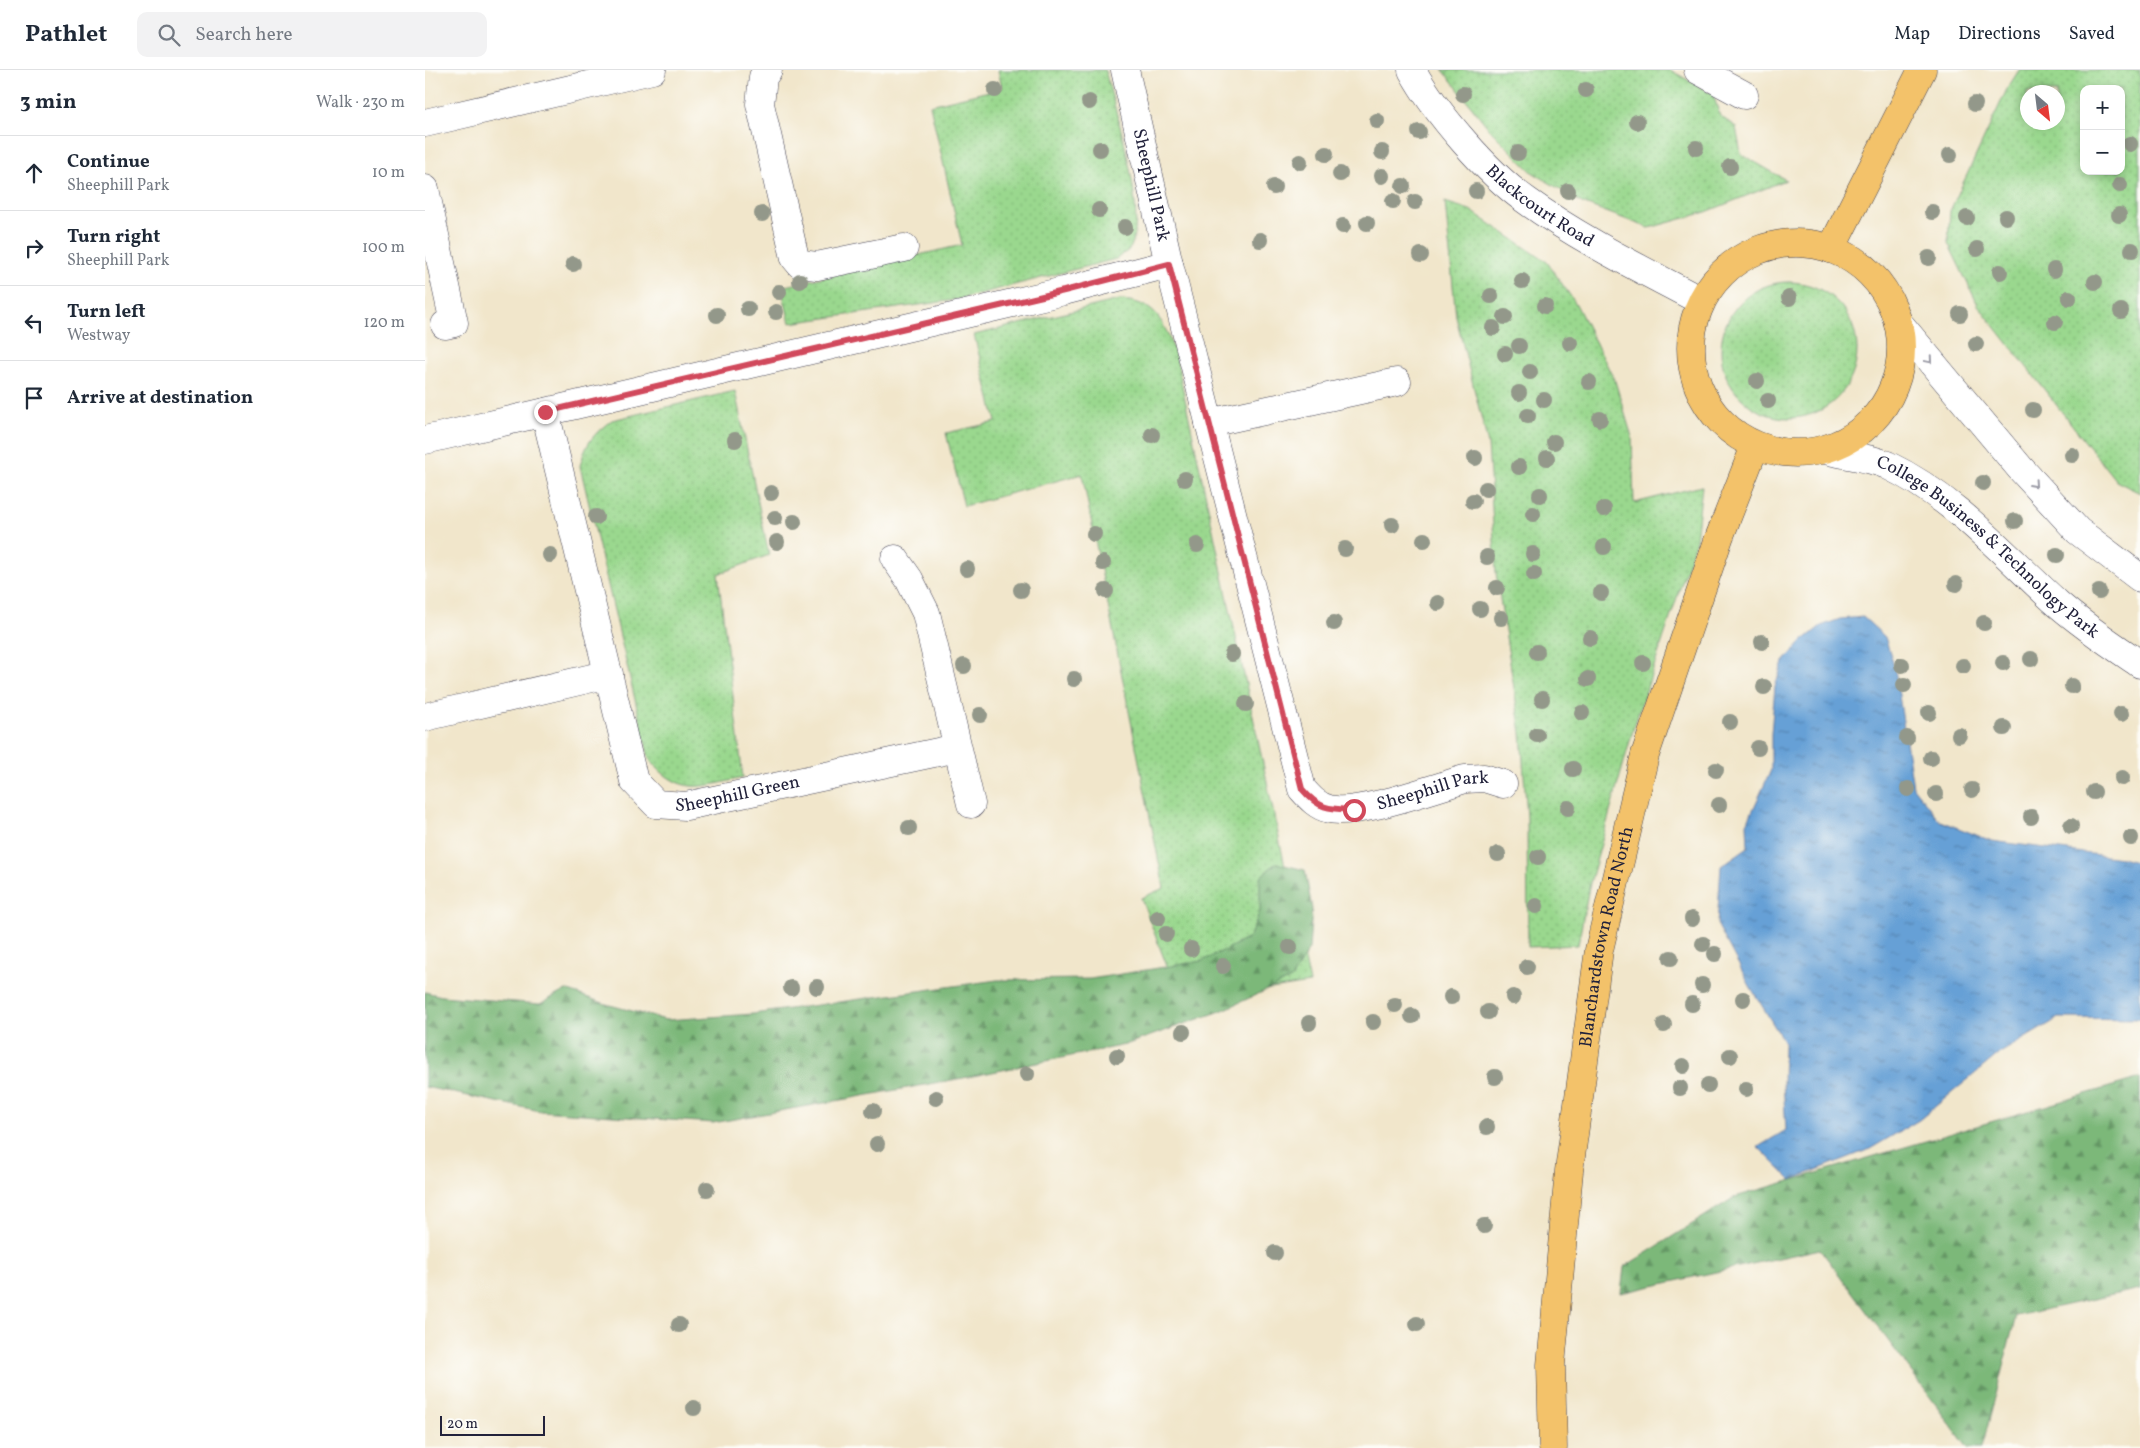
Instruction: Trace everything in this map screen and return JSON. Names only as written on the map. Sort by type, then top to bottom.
[{"type":"main road","points":[[1831,248],[1922,70]]},
{"type":"main road","points":[[1795,242],[1831,248],[1861,265],[1884,290],[1898,322],[1901,354],[1895,386],[1878,414],[1854,436],[1825,450],[1789,454],[1755,446],[1725,427],[1703,399],[1691,365],[1691,330],[1701,302],[1727,268],[1759,249],[1795,242]]},
{"type":"main road","name":"Blanchardstown Road North","points":[[1553,1448],[1551,1365],[1569,1170],[1599,950],[1645,755],[1719,538],[1755,446]]},
{"type":"street","points":[[425,123],[587,77],[652,70]]},
{"type":"street","points":[[768,70],[763,77],[760,104],[795,258],[800,264],[817,266],[904,248]]},
{"type":"street","name":"Sheephill Park","points":[[1125,70],[1169,264],[1302,789],[1313,803],[1329,809],[1354,810],[1465,779],[1484,778],[1503,784]]},
{"type":"street","name":"Blackcourt Road","points":[[1412,70],[1431,101],[1455,131],[1497,175],[1525,200],[1625,260],[1701,302]]},
{"type":"street","points":[[1698,70],[1743,96]]},
{"type":"street","points":[[425,189],[455,323],[445,326]]},
{"type":"street","points":[[425,440],[1064,291],[1169,264]]},
{"type":"street","points":[[1898,322],[2020,468],[2078,531],[2140,578]]},
{"type":"street","points":[[1209,423],[1397,382]]},
{"type":"street","name":"Sheephill Green","points":[[545,412],[634,781],[655,804],[686,806],[957,748]]},
{"type":"street","name":"College Business & Technology Park","points":[[1825,450],[1885,464],[1922,484],[1964,515],[2059,605],[2100,637],[2140,664]]},
{"type":"street","points":[[895,559],[909,579],[926,613],[971,804]]},
{"type":"street","points":[[425,717],[609,674]]},
{"type":"green space","points":[[998,70],[1105,70],[1122,134],[1133,186],[1136,210],[1135,230],[1130,249],[1116,259],[955,300],[790,323],[781,287],[962,245],[930,105],[1002,88]]},
{"type":"green space","points":[[1443,70],[1670,70],[1713,94],[1720,116],[1736,127],[1741,154],[1786,180],[1706,212],[1649,228],[1582,203],[1532,172],[1490,130]]},
{"type":"green space","points":[[2019,70],[2140,70],[2140,493],[2116,481],[1978,305],[1948,243],[1950,211],[2007,89]]},
{"type":"green space","points":[[1445,202],[1470,210],[1547,262],[1576,304],[1615,381],[1632,437],[1634,503],[1702,486],[1696,540],[1633,730],[1589,887],[1578,945],[1528,947],[1527,818],[1521,733],[1496,573],[1488,444],[1456,317]]},
{"type":"green space","points":[[1789,282],[1815,287],[1827,293],[1837,302],[1846,312],[1852,324],[1857,350],[1852,376],[1846,388],[1837,398],[1827,407],[1815,413],[1789,418],[1763,413],[1751,407],[1741,398],[1732,388],[1726,376],[1721,350],[1726,324],[1732,312],[1741,302],[1751,293],[1763,287]]},
{"type":"green space","points":[[1119,300],[1132,301],[1143,305],[1158,317],[1168,335],[1176,357],[1310,983],[1181,1003],[1141,898],[1164,888],[1082,474],[964,506],[946,433],[996,422],[974,335]]},
{"type":"green space","points":[[735,391],[769,555],[718,574],[743,778],[703,786],[692,786],[681,784],[671,779],[649,759],[580,466],[591,440],[612,420]]},
{"type":"green space","points":[[1276,863],[1305,870],[1312,909],[1309,949],[1291,979],[1221,1011],[1125,1045],[963,1078],[713,1123],[540,1111],[425,1087],[425,992],[442,996],[540,1004],[566,990],[606,1004],[666,1020],[753,1014],[997,980],[1090,979],[1202,961],[1249,938],[1260,911],[1260,877]]},
{"type":"green space","points":[[2140,1078],[2140,1289],[2016,1316],[1982,1448],[1968,1448],[1820,1249],[1621,1293],[1624,1267],[1735,1197]]},
{"type":"water","points":[[1863,617],[1885,637],[1895,669],[1913,787],[1940,821],[1992,841],[2121,858],[2140,863],[2140,1019],[2059,1018],[2000,1053],[1919,1120],[1870,1149],[1791,1180],[1758,1147],[1786,1130],[1783,1083],[1784,1042],[1750,986],[1717,924],[1721,866],[1748,847],[1747,823],[1771,770],[1771,734],[1775,686],[1783,663],[1801,642],[1821,626],[1840,619]]},
{"type":"route","points":[[545,412],[1064,291],[1169,264],[1255,611],[1302,789],[1313,803],[1329,809],[1354,810]]}]
